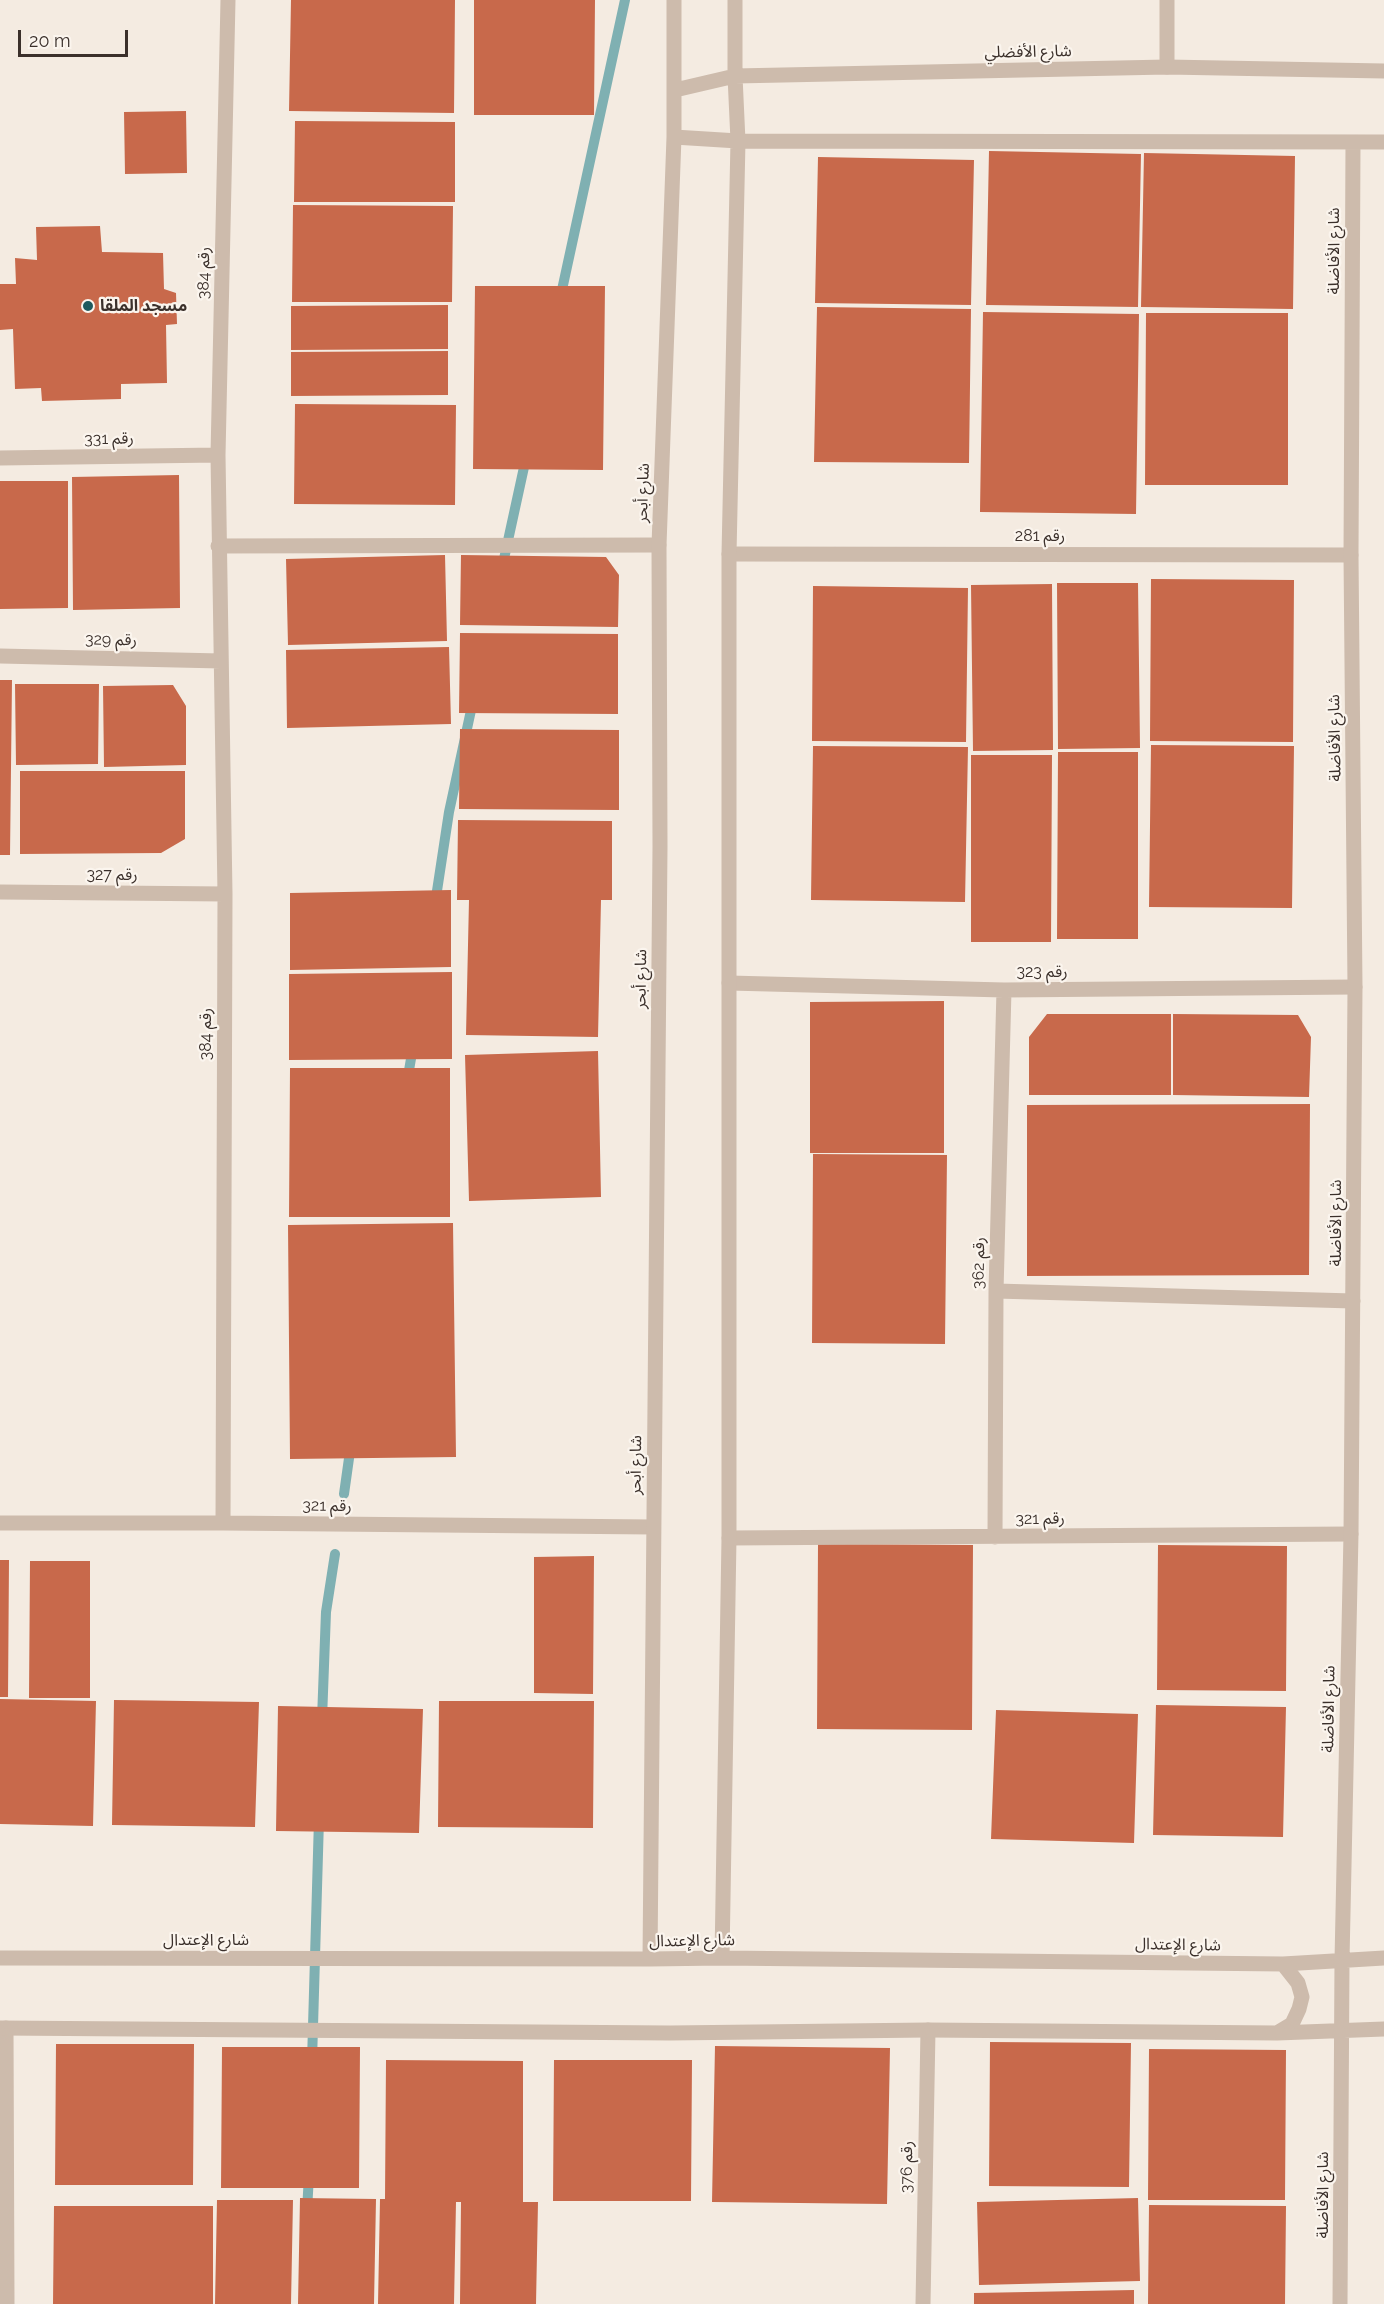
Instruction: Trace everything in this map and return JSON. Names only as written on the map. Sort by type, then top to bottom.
[{"type":"street","name":"رقم 384","points":[[222,1522],[225,894],[218,455],[228,0]]},
{"type":"street","name":"شارع أبحر","points":[[650,1959],[660,858],[659,545],[674,136],[674,0]]},
{"type":"street","points":[[722,1958],[729,1538],[729,554],[738,141],[735,0]]},
{"type":"street","points":[[1167,0],[1167,67]]},
{"type":"street","name":"شارع الأفضلي","points":[[675,90],[735,76],[1167,67],[1384,71]]},
{"type":"street","points":[[674,136],[738,141],[1384,142]]},
{"type":"street","name":"شارع الأفاضلة","points":[[1340,2304],[1342,1960],[1351,1534],[1355,987],[1351,555],[1353,143]]},
{"type":"street","name":"رقم 331","points":[[0,459],[218,455]]},
{"type":"street","points":[[218,546],[659,545]]},
{"type":"street","name":"رقم 281","points":[[729,554],[1351,555]]},
{"type":"street","name":"رقم 329","points":[[0,656],[221,661]]},
{"type":"street","name":"رقم 327","points":[[0,892],[225,894]]},
{"type":"street","name":"رقم 323","points":[[729,983],[1004,990],[1355,987]]},
{"type":"street","name":"رقم 362","points":[[994,1538],[996,1291],[1004,990]]},
{"type":"street","points":[[996,1291],[1353,1301]]},
{"type":"street","name":"رقم 321","points":[[0,1523],[222,1522],[653,1527]]},
{"type":"street","name":"رقم 321","points":[[729,1538],[1351,1534]]},
{"type":"street","name":"شارع الإعتدال","points":[[0,1958],[722,1958],[1283,1964],[1384,1958]]},
{"type":"street","points":[[1277,2033],[1292,2025],[1302,1996],[1298,1983],[1283,1964]]},
{"type":"street","points":[[7,2304],[3,2028],[669,2033],[928,2030],[1277,2033],[1384,2029]]},
{"type":"street","name":"رقم 376","points":[[923,2304],[928,2030]]},
{"type":"building","points":[[291,0],[455,0],[454,113],[289,111]]},
{"type":"building","points":[[474,0],[595,0],[594,115],[474,115]]},
{"type":"building","points":[[186,111],[187,173],[125,174],[124,112]]},
{"type":"building","points":[[295,121],[455,122],[455,202],[294,202]]},
{"type":"building","points":[[989,151],[1141,154],[1138,307],[986,305]]},
{"type":"building","points":[[1144,153],[1295,156],[1293,309],[1141,307]]},
{"type":"building","points":[[818,157],[974,160],[971,305],[815,303]]},
{"type":"building","points":[[293,205],[453,206],[452,302],[292,302]]},
{"type":"building","name":"مسجد الملقا","points":[[100,226],[102,252],[163,253],[164,289],[176,293],[177,324],[166,325],[167,383],[121,384],[121,399],[42,401],[41,388],[15,389],[13,329],[0,330],[0,284],[16,284],[15,258],[37,260],[36,227]]},
{"type":"building","points":[[475,286],[605,286],[603,470],[473,469]]},
{"type":"building","points":[[448,305],[448,349],[291,350],[291,306]]},
{"type":"building","points":[[817,307],[971,309],[969,463],[814,462]]},
{"type":"building","points":[[983,312],[1139,314],[1136,514],[980,512]]},
{"type":"building","points":[[1146,313],[1288,313],[1288,485],[1145,485]]},
{"type":"building","points":[[448,351],[448,395],[291,396],[291,352]]},
{"type":"building","points":[[295,404],[456,405],[455,505],[294,504]]},
{"type":"building","points":[[179,475],[180,608],[73,610],[72,477]]},
{"type":"building","points":[[0,481],[68,481],[68,608],[0,609]]},
{"type":"building","points":[[445,555],[447,641],[288,645],[286,559]]},
{"type":"building","points":[[461,555],[606,557],[619,575],[618,627],[460,625]]},
{"type":"building","points":[[1151,579],[1294,580],[1293,742],[1150,741]]},
{"type":"building","points":[[1057,583],[1138,583],[1140,748],[1058,749]]},
{"type":"building","points":[[1052,584],[1053,750],[973,751],[971,585]]},
{"type":"building","points":[[813,586],[968,588],[966,742],[812,741]]},
{"type":"building","points":[[460,633],[618,634],[618,714],[459,713]]},
{"type":"building","points":[[449,647],[451,724],[287,728],[286,650]]},
{"type":"building","points":[[0,680],[12,680],[10,855],[0,855]]},
{"type":"building","points":[[15,684],[99,684],[98,764],[16,765]]},
{"type":"building","points":[[173,685],[186,706],[186,765],[104,767],[103,686]]},
{"type":"building","points":[[460,729],[619,730],[619,810],[459,809]]},
{"type":"building","points":[[1151,745],[1294,746],[1292,908],[1149,907]]},
{"type":"building","points":[[813,746],[968,747],[965,902],[811,900]]},
{"type":"building","points":[[1058,752],[1138,752],[1138,939],[1057,939]]},
{"type":"building","points":[[971,755],[1052,755],[1051,942],[971,942]]},
{"type":"building","points":[[20,771],[185,771],[185,839],[161,853],[20,854]]},
{"type":"building","points":[[458,820],[612,821],[612,900],[601,900],[598,1037],[466,1035],[469,900],[457,900]]},
{"type":"building","points":[[451,890],[451,967],[290,970],[290,893]]},
{"type":"building","points":[[452,972],[452,1059],[289,1060],[289,974]]},
{"type":"building","points":[[944,1001],[944,1153],[810,1153],[810,1002]]},
{"type":"building","points":[[1047,1014],[1171,1014],[1171,1095],[1029,1095],[1029,1037]]},
{"type":"building","points":[[1173,1014],[1298,1015],[1311,1037],[1309,1097],[1173,1095]]},
{"type":"building","points":[[598,1051],[601,1197],[469,1201],[465,1055]]},
{"type":"building","points":[[290,1068],[450,1068],[450,1217],[289,1217]]},
{"type":"building","points":[[1310,1104],[1309,1275],[1027,1276],[1027,1105]]},
{"type":"building","points":[[813,1154],[947,1155],[945,1344],[812,1343]]},
{"type":"building","points":[[453,1223],[456,1457],[290,1459],[288,1225]]},
{"type":"building","points":[[818,1544],[973,1545],[972,1730],[817,1729]]},
{"type":"building","points":[[1158,1545],[1287,1546],[1286,1691],[1157,1690]]},
{"type":"building","points":[[594,1556],[593,1694],[534,1693],[534,1557]]},
{"type":"building","points":[[0,1560],[9,1560],[8,1697],[0,1697]]},
{"type":"building","points":[[30,1561],[90,1561],[90,1698],[29,1698]]},
{"type":"building","points":[[0,1699],[96,1701],[93,1826],[0,1824]]},
{"type":"building","points":[[114,1700],[259,1702],[255,1827],[112,1825]]},
{"type":"building","points":[[439,1701],[594,1701],[593,1828],[438,1827]]},
{"type":"building","points":[[1156,1705],[1286,1707],[1283,1837],[1153,1835]]},
{"type":"building","points":[[278,1706],[423,1709],[419,1833],[276,1831]]},
{"type":"building","points":[[996,1710],[1138,1714],[1134,1843],[991,1839]]},
{"type":"building","points":[[990,2042],[1131,2043],[1129,2187],[989,2186]]},
{"type":"building","points":[[56,2044],[194,2044],[193,2185],[55,2185]]},
{"type":"building","points":[[715,2046],[890,2048],[887,2204],[712,2202]]},
{"type":"building","points":[[222,2047],[360,2047],[359,2188],[221,2188]]},
{"type":"building","points":[[1149,2049],[1286,2050],[1285,2200],[1148,2200]]},
{"type":"building","points":[[386,2060],[523,2061],[523,2202],[538,2202],[536,2304],[460,2304],[461,2202],[456,2202],[454,2304],[378,2304],[380,2199],[385,2199]]},
{"type":"building","points":[[554,2060],[692,2060],[691,2201],[553,2201]]},
{"type":"building","points":[[300,2198],[376,2199],[374,2304],[298,2304]]},
{"type":"building","points":[[1138,2198],[1140,2281],[979,2285],[977,2202]]},
{"type":"building","points":[[217,2200],[293,2200],[291,2304],[215,2304]]},
{"type":"building","points":[[1149,2205],[1286,2206],[1285,2304],[1148,2304]]},
{"type":"building","points":[[54,2206],[213,2206],[213,2304],[53,2304]]},
{"type":"building","points":[[1134,2290],[1134,2304],[974,2304],[974,2293]]},
{"type":"waterway","points":[[560,299],[625,0]]},
{"type":"waterway","points":[[502,568],[526,458]]},
{"type":"waterway","points":[[435,904],[449,812],[473,701]]},
{"type":"waterway","points":[[407,1082],[413,1047]]},
{"type":"waterway","points":[[344,1494],[351,1444]]},
{"type":"waterway","points":[[322,1719],[326,1612],[335,1554]]},
{"type":"waterway","points":[[312,2061],[319,1819]]},
{"type":"waterway","points":[[307,2211],[309,2175]]},
{"type":"place","name":"مسجد الملقا","points":[[88,306]]}]
